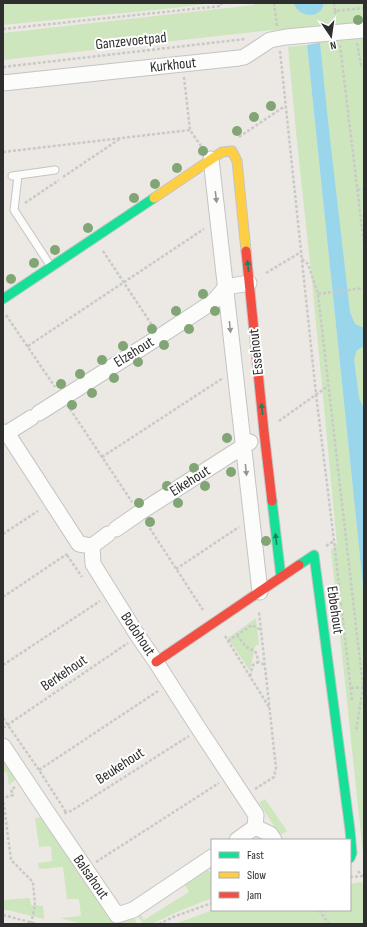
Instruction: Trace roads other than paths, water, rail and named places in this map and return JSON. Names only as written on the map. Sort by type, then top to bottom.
[{"type":"street","name":"Kurkhout","points":[[3,83],[239,58],[244,57],[258,49],[270,40],[278,38],[359,31]]},
{"type":"street","name":"Essehout","points":[[258,593],[252,519],[211,159],[222,152],[232,151],[237,161],[264,432],[281,577]]},
{"type":"street","points":[[3,299],[211,159]]},
{"type":"street","points":[[226,288],[249,283]]},
{"type":"street","name":"Elzehout","points":[[5,433],[214,301],[226,288]]},
{"type":"street","name":"Eikehout","points":[[92,546],[140,513],[244,448],[264,432]]},
{"type":"street","points":[[5,433],[79,544],[92,546]]},
{"type":"street","name":"Bodohout","points":[[92,546],[93,564],[138,636],[256,815],[255,827]]},
{"type":"street","name":"Ebbehout","points":[[156,662],[314,555],[351,839]]},
{"type":"street","name":"Balsahout","points":[[3,746],[117,915],[134,910],[211,858]]},
{"type":"street","points":[[238,839],[255,827],[270,834],[273,839]]},
{"type":"street","name":"Ebbehout","points":[[351,842],[351,856]]},
{"type":"lane","points":[[51,266],[14,210],[15,176],[55,170]]},
{"type":"water","points":[[294,3],[324,3],[317,14],[311,15],[299,11]]},
{"type":"water","points":[[320,43],[350,312],[355,324],[364,328],[364,346],[357,350],[354,359],[359,398],[364,408],[364,596],[307,45]]}]
